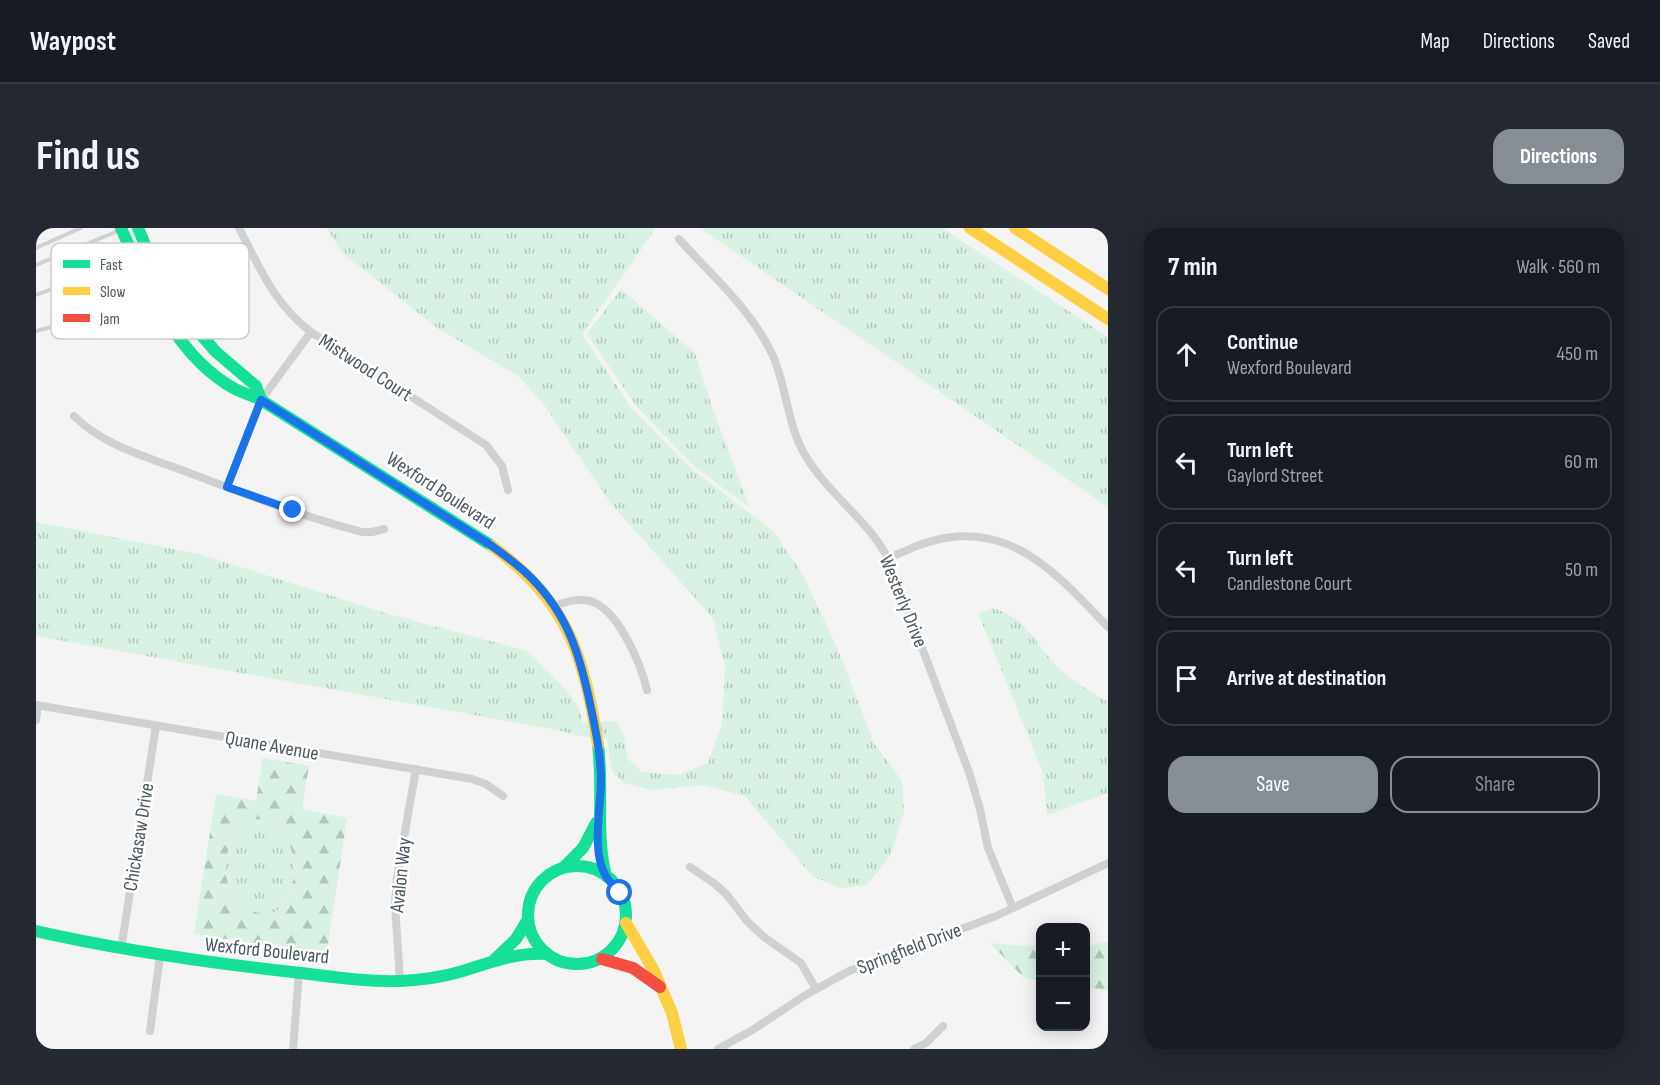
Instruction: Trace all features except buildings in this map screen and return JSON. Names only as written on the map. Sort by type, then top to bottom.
[{"type":"street","name":"Wexford Boulevard","points":[[123,228],[130,243]]},
{"type":"street","name":"Wexford Boulevard","points":[[138,228],[144,243]]},
{"type":"street","name":"Mistwood Court","points":[[239,228],[247,243]]},
{"type":"street","points":[[970,228],[1108,319]]},
{"type":"street","points":[[1015,228],[1108,289]]},
{"type":"street","name":"Westerly Drive","points":[[679,239],[742,306],[756,325],[773,356],[790,421],[804,453],[824,482],[878,539],[888,558],[969,772],[988,848],[1013,908]]},
{"type":"street","name":"Mistwood Court","points":[[249,247],[273,293],[288,312],[311,332],[486,445],[502,466],[508,490]]},
{"type":"street","points":[[227,487],[261,400],[311,332]]},
{"type":"street","name":"Wexford Boulevard","points":[[182,339],[204,365],[242,394],[261,400],[492,546],[523,570],[553,606],[564,622],[582,665],[601,760],[601,799],[592,835],[577,857],[563,868]]},
{"type":"street","name":"Wexford Boulevard","points":[[205,339],[216,352],[256,386],[261,400]]},
{"type":"street","points":[[74,416],[85,427],[111,443],[227,487],[353,530],[372,532],[384,529]]},
{"type":"street","points":[[888,558],[937,539],[987,538],[1017,548],[1044,564],[1108,627]]},
{"type":"street","points":[[553,606],[581,600],[604,608],[635,653],[647,690]]},
{"type":"street","points":[[36,720],[37,705]]},
{"type":"street","name":"Quane Avenue","points":[[37,705],[472,779],[486,784],[504,796]]},
{"type":"street","name":"Chickasaw Drive","points":[[121,949],[156,726]]},
{"type":"street","name":"Avalon Way","points":[[400,981],[395,924],[396,895],[416,769]]},
{"type":"street","name":"Wexford Boulevard","points":[[598,816],[599,852],[606,876]]},
{"type":"street","name":"Springfield Drive","points":[[718,1049],[849,971],[1013,908],[1108,863]]},
{"type":"street","points":[[586,867],[606,876],[620,893],[625,904],[626,923],[618,944],[602,959],[584,964],[574,964],[547,954],[534,939],[528,921],[529,902],[538,885],[553,872],[563,868],[586,867]]},
{"type":"street","points":[[690,867],[727,895],[747,921],[764,937],[801,963],[816,989]]},
{"type":"street","name":"Wexford Boulevard","points":[[494,960],[516,939],[528,921]]},
{"type":"street","points":[[626,923],[653,969],[672,1013],[681,1049]]},
{"type":"street","name":"Wexford Boulevard","points":[[36,930],[160,956],[299,973],[400,981],[448,975],[524,953],[547,954]]},
{"type":"street","points":[[150,1031],[160,956]]},
{"type":"street","points":[[602,959],[633,968],[661,988]]},
{"type":"street","points":[[293,1049],[299,973]]},
{"type":"street","points":[[914,1049],[931,1040],[943,1026]]},
{"type":"lane","points":[[36,248],[81,228]]},
{"type":"lane","points":[[88,243],[123,228]]},
{"type":"lane","points":[[36,265],[51,259]]},
{"type":"lane","points":[[36,296],[51,290]]},
{"type":"lane","points":[[36,331],[51,327]]},
{"type":"green space","points":[[327,228],[656,228],[582,334],[633,410],[692,469],[774,532],[803,575],[839,652],[874,743],[902,781],[904,812],[891,854],[867,885],[840,888],[812,876],[745,796],[702,785],[652,790],[624,783],[612,771],[607,739],[580,736],[36,636],[36,522],[203,555],[395,616],[528,651],[565,689],[580,709],[582,723],[617,721],[624,737],[628,759],[642,772],[678,775],[708,763],[722,724],[725,665],[713,618],[612,505],[543,403],[518,376],[436,327],[342,253]]},
{"type":"green space","points":[[700,228],[942,228],[1108,337],[1108,507]]},
{"type":"green space","points":[[621,289],[695,353],[712,407],[750,508],[695,467],[637,407],[587,334]]},
{"type":"green space","points":[[994,608],[1005,612],[1020,623],[1064,672],[1108,702],[1108,793],[1047,815],[1043,772],[978,613]]},
{"type":"green space","points":[[263,758],[309,766],[302,809],[347,818],[327,951],[264,945],[194,934],[216,794],[256,801]],"holes":[[[253,820],[269,820],[283,832],[290,846],[294,863],[289,895],[282,907],[272,914],[259,913],[244,907],[234,896],[227,881],[226,864],[229,848],[235,834]]]},
{"type":"green space","points":[[253,819],[269,820],[283,832],[290,846],[294,863],[289,895],[281,907],[271,914],[258,913],[244,907],[234,896],[227,881],[226,864],[229,848],[235,834]]},
{"type":"green space","points":[[1108,941],[1108,991],[1090,988],[1090,946]]},
{"type":"green space","points":[[990,943],[1036,947],[1036,980],[1024,978]]},
{"type":"traffic: fast","points":[[121,228],[128,243]]},
{"type":"traffic: fast","points":[[138,228],[144,243]]},
{"type":"traffic: fast","points":[[180,339],[214,375],[235,389],[261,400],[492,546]]},
{"type":"traffic: fast","points":[[205,339],[216,352],[256,386],[261,400]]},
{"type":"traffic: fast","points":[[598,745],[601,844],[606,876]]},
{"type":"traffic: fast","points":[[563,868],[583,848],[596,823]]},
{"type":"traffic: fast","points":[[577,866],[596,870],[612,880],[622,896],[626,915],[622,934],[612,950],[596,960],[577,964],[558,960],[542,950],[532,934],[528,915],[532,896],[542,880],[558,870],[577,866]]},
{"type":"traffic: fast","points":[[495,959],[516,939],[527,921]]},
{"type":"traffic: fast","points":[[36,931],[168,956],[375,981],[432,978],[515,956],[547,954]]},
{"type":"traffic: slow","points":[[970,228],[1108,319]]},
{"type":"traffic: slow","points":[[1015,228],[1108,289]]},
{"type":"traffic: slow","points":[[492,546],[539,588],[568,633],[586,684],[598,745]]},
{"type":"traffic: slow","points":[[626,923],[653,969],[672,1013],[681,1049]]},
{"type":"traffic: jam","points":[[602,959],[633,968],[660,987]]},
{"type":"route","points":[[293,510],[227,487],[261,400],[492,546],[537,584],[564,622],[582,665],[601,760],[599,852],[606,876],[620,893]]}]
